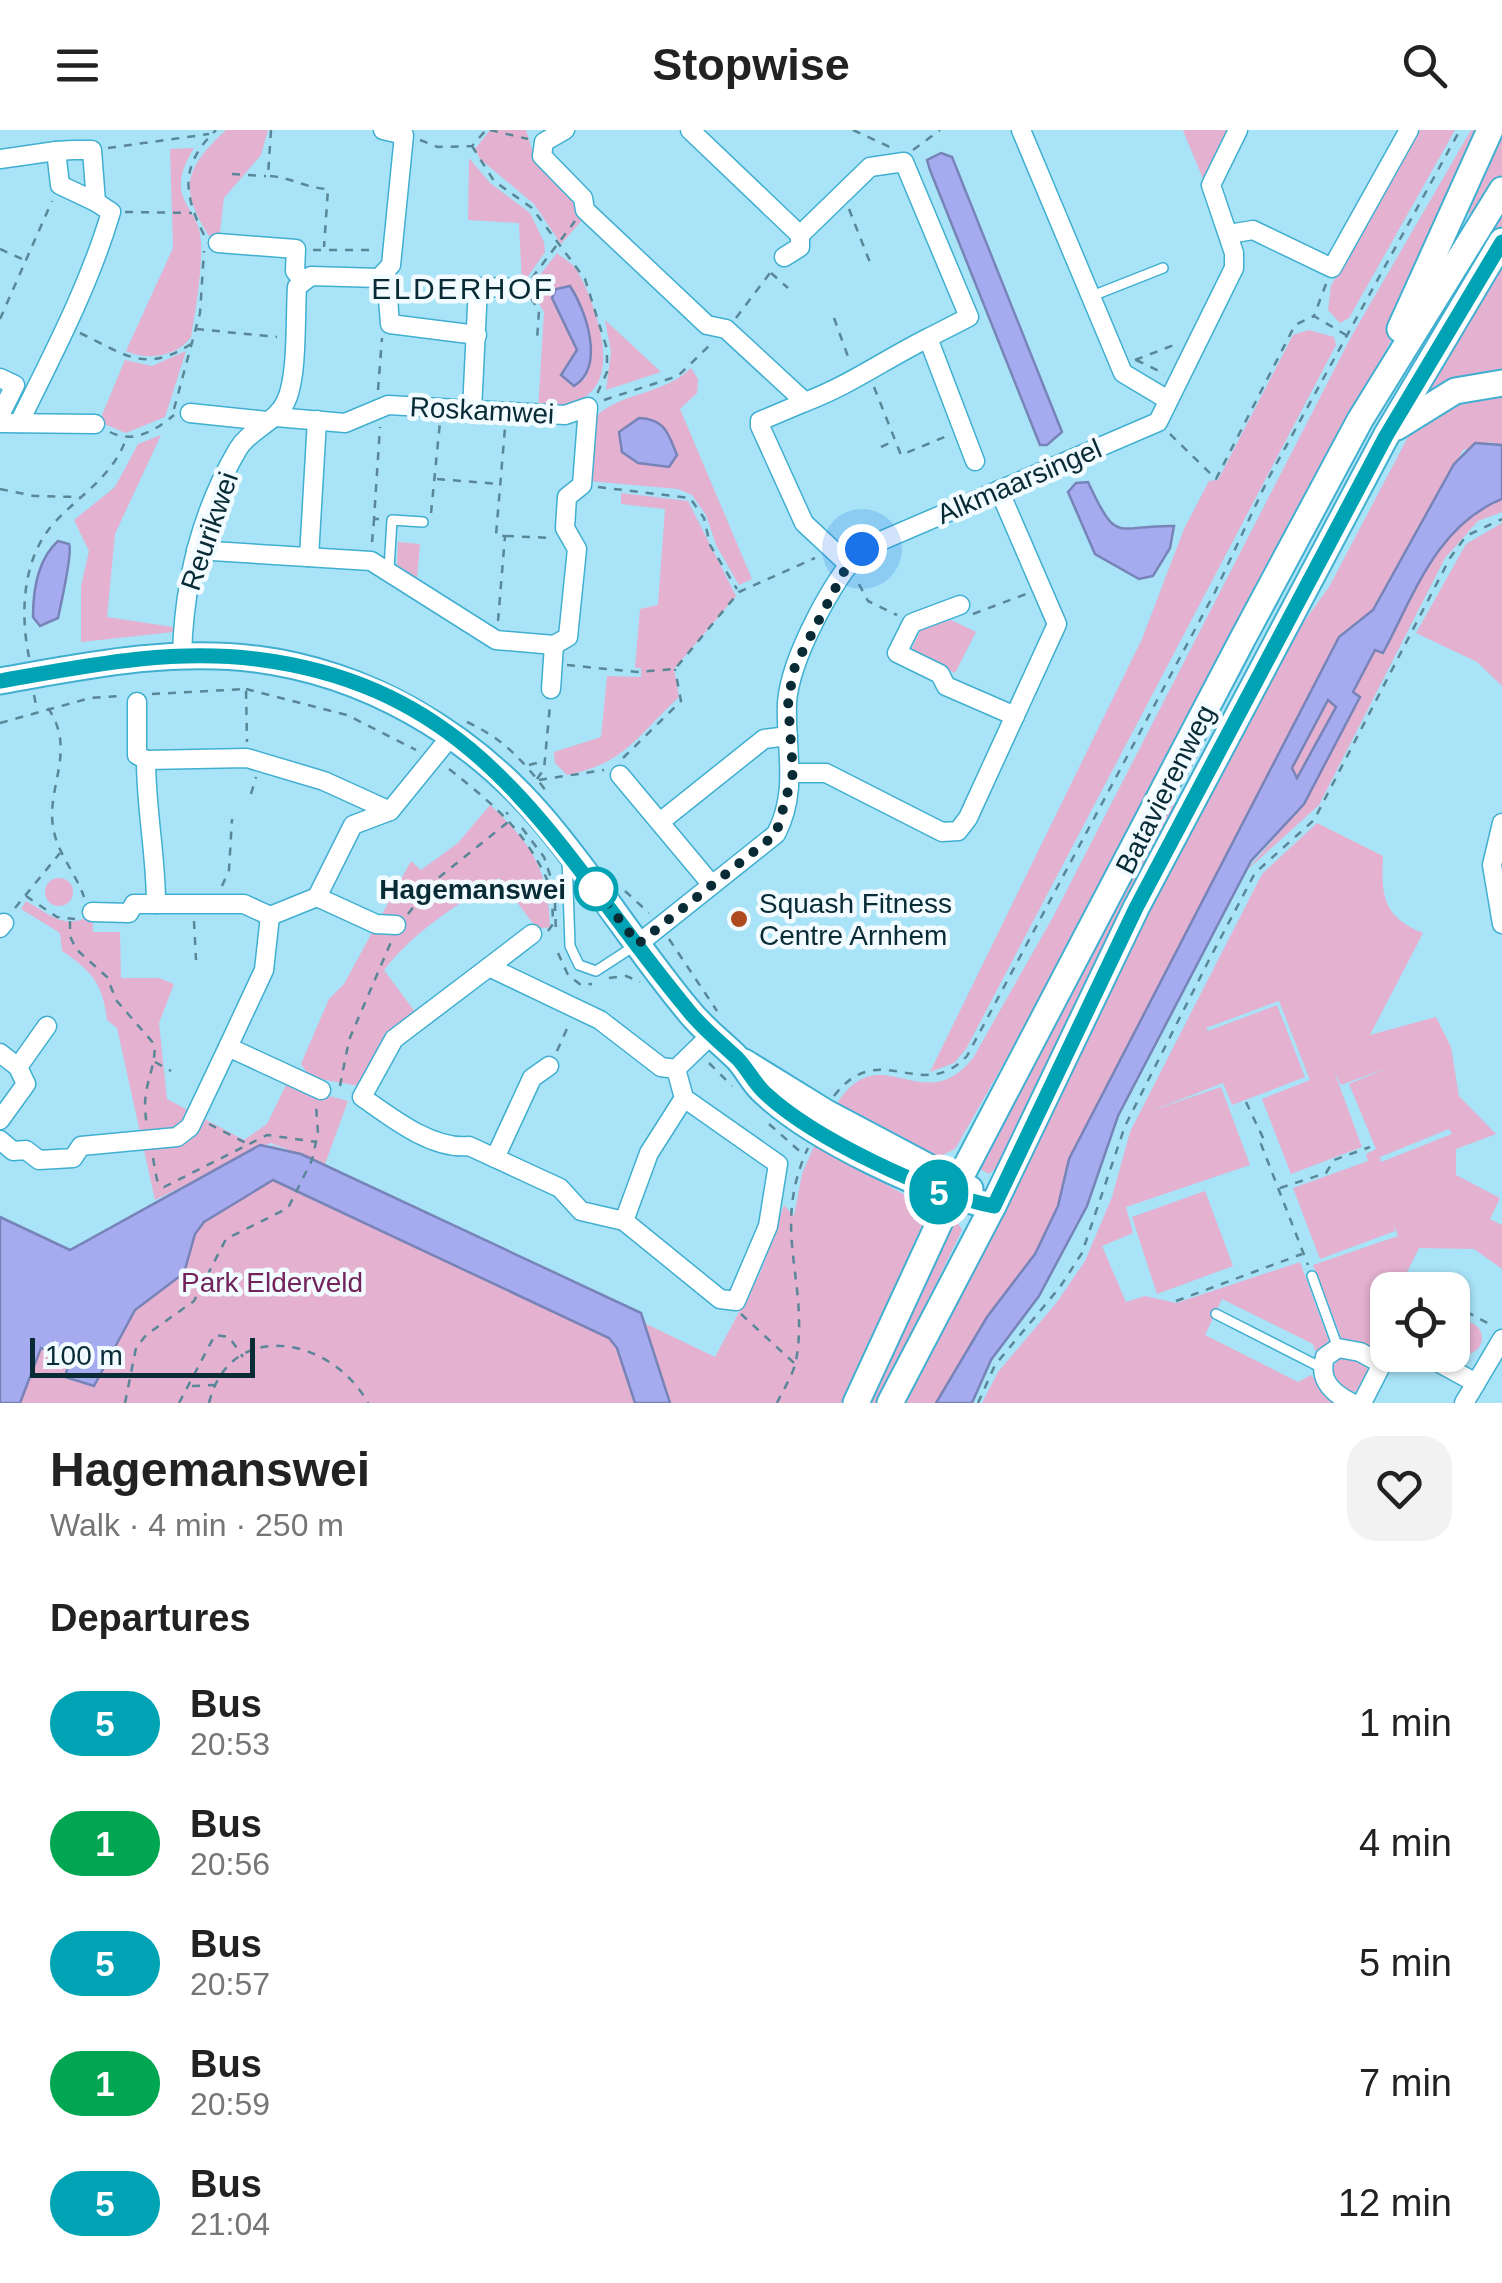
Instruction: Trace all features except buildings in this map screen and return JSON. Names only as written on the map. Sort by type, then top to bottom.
[{"type":"main road","points":[[1385,381],[1386,360],[1490,130]]},
{"type":"main road","name":"Batavierenweg","points":[[856,1403],[954,1189],[1242,640],[1385,381],[1502,190]]},
{"type":"main road","name":"Batavierenweg","points":[[890,1403],[994,1206],[1136,908],[1386,436],[1502,242]]},
{"type":"main road","points":[[1386,436],[1437,398],[1471,385],[1502,383]]},
{"type":"main road","points":[[7,670],[182,655],[258,659],[341,679],[457,728],[520,793],[708,1032],[821,1121],[994,1206]]},
{"type":"street","points":[[6,420],[66,326],[103,207],[74,150],[69,130]]},
{"type":"street","points":[[384,130],[404,135],[392,251],[386,273],[390,324],[477,335]]},
{"type":"street","points":[[565,130],[544,142],[542,156],[582,198],[584,210],[707,325],[726,329],[805,402]]},
{"type":"street","points":[[690,130],[800,235]]},
{"type":"street","points":[[1021,130],[1123,373],[1168,400]]},
{"type":"street","points":[[1158,422],[1234,268],[1229,234],[1211,185],[1238,130]]},
{"type":"street","points":[[1229,234],[1253,230],[1332,268],[1409,130]]},
{"type":"street","points":[[0,159],[74,150]]},
{"type":"street","points":[[74,150],[60,185],[103,207]]},
{"type":"street","points":[[784,257],[800,247],[800,235],[870,167],[904,162],[969,316],[862,375],[760,421],[804,523],[848,564]]},
{"type":"street","points":[[212,242],[296,249]]},
{"type":"street","name":"Reurikwei","points":[[182,655],[184,594],[196,550],[238,450],[288,399],[302,280],[294,271],[296,249]]},
{"type":"street","points":[[302,280],[368,280],[386,273]]},
{"type":"street","points":[[472,410],[478,287],[516,288]]},
{"type":"street","points":[[928,338],[975,461]]},
{"type":"street","points":[[0,378],[15,385],[6,420]]},
{"type":"street","name":"Roskamwei","points":[[271,419],[345,424],[380,406],[565,415],[588,407]]},
{"type":"street","points":[[196,550],[371,562],[390,569],[496,640],[554,644],[566,641],[571,629],[577,549],[568,539],[567,497],[582,485],[588,407]]},
{"type":"street","points":[[182,414],[271,419]]},
{"type":"street","points":[[6,420],[95,424]]},
{"type":"street","points":[[309,558],[317,420]]},
{"type":"street","name":"Alkmaarsingel","points":[[638,944],[776,834],[793,773],[788,700],[795,666],[848,564],[862,549],[1158,422]]},
{"type":"street","points":[[793,773],[826,773],[942,832],[958,831],[1057,624],[999,490]]},
{"type":"street","points":[[960,605],[912,622],[897,653],[940,674],[946,686],[1014,716]]},
{"type":"street","points":[[551,689],[556,664],[554,644]]},
{"type":"street","points":[[137,698],[137,756],[146,760],[247,758],[324,781],[390,811]]},
{"type":"street","points":[[89,906],[128,912],[134,904],[244,904],[270,916],[317,897],[352,825],[390,811],[457,728]]},
{"type":"street","points":[[660,822],[764,740],[788,736]]},
{"type":"street","points":[[146,760],[150,837],[156,850],[156,904]]},
{"type":"street","points":[[620,775],[712,885]]},
{"type":"street","points":[[1502,822],[1492,864],[1502,924]]},
{"type":"street","points":[[317,897],[395,931]]},
{"type":"street","points":[[0,1140],[13,1151],[26,1150],[39,1160],[72,1158],[81,1146],[183,1134],[264,970],[270,916]]},
{"type":"street","points":[[532,934],[394,1038],[362,1097],[402,1124],[454,1148],[469,1146],[560,1188],[581,1211],[624,1221],[720,1300],[736,1301],[760,1251],[778,1164],[684,1098],[676,1070]]},
{"type":"street","points":[[490,967],[577,1008],[661,1067],[676,1070]]},
{"type":"street","points":[[18,1067],[46,1026]]},
{"type":"street","points":[[676,1070],[708,1032]]},
{"type":"street","points":[[228,1047],[320,1090]]},
{"type":"street","points":[[0,1053],[18,1067],[26,1084],[0,1120]]},
{"type":"street","points":[[496,1158],[532,1078],[549,1066]]},
{"type":"street","points":[[624,1221],[649,1153],[684,1098]]},
{"type":"street","points":[[1464,1403],[1502,1340]]},
{"type":"street","points":[[1352,1403],[1335,1395],[1322,1368],[1326,1356],[1338,1348],[1370,1355]]},
{"type":"street","points":[[1362,1403],[1381,1372]]},
{"type":"street","points":[[1456,1372],[1476,1383]]},
{"type":"lane","points":[[1092,296],[1163,268]]},
{"type":"lane","points":[[390,569],[392,520],[424,522]]},
{"type":"lane","points":[[567,850],[570,946],[578,966],[596,971],[638,944]]},
{"type":"lane","points":[[1312,1276],[1338,1348]]},
{"type":"lane","points":[[1216,1314],[1322,1368]]},
{"type":"path","points":[[268,176],[270,130]]},
{"type":"path","points":[[438,147],[472,146],[488,130],[544,142]]},
{"type":"path","points":[[853,130],[907,154],[940,130]]},
{"type":"path","points":[[777,1403],[796,1364],[800,1314],[788,1216],[804,1156],[821,1121],[846,1081],[858,1071],[886,1068],[924,1077],[942,1076],[967,1056],[1346,335],[1460,130]]},
{"type":"path","points":[[74,150],[214,132]]},
{"type":"path","points":[[7,670],[29,658],[21,623],[35,559],[51,526],[119,457],[126,439],[182,414],[177,388],[193,344],[212,242],[186,194],[188,167],[214,132]]},
{"type":"path","points":[[472,146],[494,181],[532,208],[555,244],[585,279],[607,349],[607,372],[588,407]]},
{"type":"path","points":[[232,174],[292,177],[306,188],[328,189],[324,251],[296,249]]},
{"type":"path","points":[[23,260],[60,185]]},
{"type":"path","points":[[842,194],[871,264]]},
{"type":"path","points":[[103,207],[194,214]]},
{"type":"path","points":[[538,340],[539,311],[525,288],[584,210]]},
{"type":"path","points":[[324,247],[392,251]]},
{"type":"path","points":[[0,250],[27,261],[0,319]]},
{"type":"path","name":"Roskamwei","points":[[588,407],[678,376],[726,329],[784,257]]},
{"type":"path","points":[[1158,422],[1216,479],[1295,325],[1314,316],[1332,268]]},
{"type":"path","points":[[770,272],[788,288]]},
{"type":"path","points":[[1314,316],[1346,335]]},
{"type":"path","points":[[834,318],[901,454],[962,430]]},
{"type":"path","points":[[372,543],[382,332],[390,324]]},
{"type":"path","points":[[66,326],[136,360],[150,362],[193,344]]},
{"type":"path","points":[[196,330],[294,338]]},
{"type":"path","points":[[1178,380],[1135,360],[1184,341],[1189,333],[1200,336]]},
{"type":"path","points":[[424,522],[434,510],[441,408]]},
{"type":"path","points":[[506,411],[496,534],[568,539]]},
{"type":"path","points":[[95,424],[126,439]]},
{"type":"path","points":[[880,447],[896,441]]},
{"type":"path","points":[[436,479],[500,484]]},
{"type":"path","points":[[582,485],[690,498],[704,518],[710,545],[739,592]]},
{"type":"path","points":[[0,489],[34,496],[82,497]]},
{"type":"path","points":[[374,519],[392,520]]},
{"type":"path","points":[[978,1403],[995,1365],[1060,1287],[1082,1253],[1124,1126],[1255,873],[1314,820],[1458,547],[1466,536],[1502,519]]},
{"type":"path","points":[[496,640],[505,536]]},
{"type":"path","points":[[556,664],[637,672],[674,669],[739,592],[820,556],[828,546]]},
{"type":"path","points":[[848,564],[868,602],[912,622]]},
{"type":"path","points":[[960,605],[966,617],[1042,588]]},
{"type":"path","points":[[537,779],[545,782],[614,767],[681,701],[683,692],[674,669]]},
{"type":"path","points":[[0,723],[90,698],[246,689],[247,758]]},
{"type":"path","points":[[537,779],[545,760],[551,689]]},
{"type":"path","points":[[48,708],[60,740],[62,770],[52,805],[54,830],[89,906]]},
{"type":"path","points":[[457,728],[492,733],[528,765],[554,801]]},
{"type":"path","points":[[528,765],[545,760]]},
{"type":"path","points":[[125,1403],[128,1371],[146,1335],[194,1301],[226,1239],[288,1208],[317,1142],[316,1100],[320,1090],[340,1086],[349,1040],[395,931],[432,883],[509,820],[506,806],[550,872],[558,954],[568,975],[581,985],[595,984]]},
{"type":"path","points":[[219,904],[229,870],[232,819]]},
{"type":"path","points":[[62,852],[24,895],[70,921],[76,949],[107,978],[116,1000],[154,1045],[154,1062],[143,1089],[157,1180],[164,1187],[267,1135],[317,1142]]},
{"type":"path","points":[[622,888],[660,926]]},
{"type":"path","points":[[532,934],[550,930],[553,924],[552,891]]},
{"type":"path","points":[[194,904],[196,960]]},
{"type":"path","points":[[677,950],[708,1032],[742,1097]]},
{"type":"path","points":[[606,980],[626,976],[646,985]]},
{"type":"path","points":[[549,1066],[577,1008]]},
{"type":"path","points":[[154,1062],[171,1071]]},
{"type":"path","points":[[1246,1102],[1266,1142],[1260,1144],[1312,1276]]},
{"type":"path","points":[[194,1116],[247,1144]]},
{"type":"path","points":[[765,1121],[804,1156]]},
{"type":"path","points":[[1278,1189],[1326,1172],[1334,1160],[1370,1146]]},
{"type":"path","points":[[1176,1301],[1304,1254]]},
{"type":"path","points":[[729,1302],[796,1364]]},
{"type":"path","points":[[1470,1314],[1502,1331]]},
{"type":"path","points":[[179,1403],[215,1335],[229,1337],[243,1357]]},
{"type":"path","points":[[210,1403],[215,1385],[243,1357],[275,1346],[313,1350],[340,1365],[368,1403]]},
{"type":"path","points":[[189,1386],[215,1385]]},
{"type":"green space","points":[[226,130],[268,130],[261,155],[224,198],[219,240],[211,239],[200,222],[190,193],[190,180],[201,156]]},
{"type":"green space","points":[[490,130],[526,130],[533,153],[567,187],[585,217],[561,244],[534,204],[480,159],[475,149]]},
{"type":"green space","points":[[1183,130],[1234,130],[1206,186],[1184,133]]},
{"type":"green space","points":[[1418,130],[1455,130],[1349,318],[1340,323],[1328,310],[1331,286]]},
{"type":"green space","points":[[1471,130],[1485,130],[1413,298],[1075,950],[1021,1033],[955,1149],[934,1159],[833,1110],[850,1087],[867,1077],[884,1075],[936,1082],[954,1076],[973,1058],[1053,917],[1351,337]]},
{"type":"green space","points":[[1502,130],[1502,376],[1415,407],[1500,269],[1475,216],[1461,210]]},
{"type":"green space","points":[[194,148],[181,180],[181,191],[195,219],[201,243],[191,337],[170,353],[134,354],[126,351],[173,248],[170,149]]},
{"type":"green space","points":[[469,158],[490,183],[530,213],[544,242],[545,252],[522,285],[519,223],[468,220]]},
{"type":"green space","points":[[557,253],[575,268],[588,293],[602,339],[602,372],[597,384],[576,402],[538,410],[544,312],[530,288]],"holes":[[[577,297],[591,349],[584,380],[561,375],[577,350]]]},
{"type":"green space","points":[[605,320],[661,372],[606,390],[611,352]]},
{"type":"green space","points":[[1309,330],[1334,337],[1336,345],[966,1049],[954,1063],[930,1072],[1142,639],[1184,529],[1209,481],[1218,480],[1293,335]]},
{"type":"green space","points":[[186,351],[165,417],[126,433],[99,422],[125,360],[152,366]]},
{"type":"green space","points":[[691,368],[698,379],[697,393],[680,409],[752,579],[739,585],[716,545],[706,515],[692,495],[678,489],[589,481],[594,418],[616,403],[668,384]]},
{"type":"green space","points":[[1502,388],[1502,445],[1491,442],[1463,450],[1373,610],[1339,637],[1069,1159],[1058,1206],[1035,1254],[987,1317],[936,1403],[906,1403],[1043,1133],[1111,981],[1290,641],[1329,587],[1409,435],[1438,404]]},
{"type":"green space","points":[[161,435],[115,534],[107,617],[173,627],[174,632],[81,642],[81,586],[89,551],[74,520],[115,487],[138,444]]},
{"type":"green space","points":[[621,493],[688,501],[736,596],[674,669],[679,697],[617,755],[567,775],[555,763],[554,752],[601,737],[607,676],[641,677],[641,668],[635,668],[640,609],[658,605],[665,509],[621,504]]},
{"type":"green space","points":[[1502,499],[1502,512],[1478,521],[1445,558],[1319,805],[1245,872],[1304,804],[1360,698],[1352,693],[1375,650],[1384,652],[1430,564],[1461,526]]},
{"type":"green space","points":[[1502,523],[1502,686],[1477,662],[1416,633],[1466,544]]},
{"type":"green space","points":[[398,542],[420,544],[417,578],[397,565]]},
{"type":"green space","points":[[951,620],[976,632],[955,673],[911,650],[921,629]]},
{"type":"green space","points":[[1328,700],[1336,707],[1297,778],[1292,768]]},
{"type":"green space","points":[[1175,799],[1176,812],[1006,1159],[989,1174],[976,1167],[1165,810]]},
{"type":"green space","points":[[490,805],[517,832],[535,859],[546,889],[550,927],[537,929],[499,878],[422,931],[384,970],[418,1016],[358,1086],[310,1077],[301,1064],[329,999],[344,984],[411,861],[421,870],[458,843]]},
{"type":"green space","points":[[1317,823],[1383,856],[1387,904],[1400,920],[1423,933],[1370,1035],[1436,1017],[1451,1047],[1459,1096],[1496,1134],[1456,1149],[1456,1175],[1500,1198],[1490,1219],[1502,1225],[1502,1269],[1474,1249],[1419,1248],[1407,1272],[1370,1272],[1369,1352],[1343,1342],[1313,1265],[1398,1236],[1394,1225],[1395,1231],[1320,1259],[1293,1188],[1368,1161],[1366,1154],[1376,1149],[1349,1084],[1390,1067],[1341,1085],[1334,1071],[1362,1147],[1291,1174],[1262,1099],[1310,1080],[1279,1001],[1206,1028],[1208,1031],[1277,1005],[1305,1077],[1232,1105],[1223,1083],[1151,1111],[1221,1087],[1250,1165],[1126,1207],[1133,1233],[1102,1246],[1126,1302],[1145,1296],[1176,1303],[1300,1262],[1330,1344],[1315,1351],[1313,1344],[1222,1299],[1205,1335],[1298,1382],[1311,1375],[1335,1403],[982,1403],[998,1372],[1057,1302],[1085,1261],[1112,1197],[1130,1132],[1262,874]],"holes":[[[1449,1129],[1452,1134],[1381,1162],[1380,1157]]]},
{"type":"green space","points":[[59,878],[69,882],[73,892],[69,902],[59,906],[49,902],[45,892],[49,882]]},
{"type":"green space","points":[[26,901],[66,921],[92,915],[93,932],[120,932],[121,978],[159,978],[174,984],[159,1023],[167,1099],[244,1140],[267,1124],[286,1085],[348,1101],[325,1164],[271,1143],[155,1200],[117,1028],[107,1020],[94,980],[62,951],[60,933],[21,909]]},
{"type":"green space","name":"Park Elderveld","points":[[815,1144],[919,1203],[932,1221],[849,1403],[0,1403],[0,1218],[70,1250],[273,1145],[715,1357],[761,1271],[784,1205],[794,1216],[802,1174]]},
{"type":"green space","points":[[1205,1191],[1233,1266],[1157,1294],[1132,1217]]},
{"type":"green space","points":[[954,1216],[962,1230],[878,1403],[864,1403]]},
{"type":"green space","points":[[1470,1323],[1480,1332],[1480,1344],[1470,1353]]},
{"type":"green space","points":[[1350,1356],[1363,1361],[1368,1374],[1363,1387],[1350,1392],[1337,1387],[1332,1374],[1337,1361]]},
{"type":"water","points":[[941,153],[952,157],[1062,432],[1047,445],[1040,445],[930,170],[927,160]]},
{"type":"water","points":[[570,286],[587,324],[591,353],[589,366],[574,386],[561,375],[577,350],[552,298],[556,289]]},
{"type":"water","points":[[639,418],[655,421],[668,434],[677,455],[669,467],[638,463],[622,452],[619,432]]},
{"type":"water","points":[[1475,443],[1502,445],[1502,499],[1460,526],[1430,564],[1383,653],[1375,650],[1353,692],[1360,697],[1304,804],[1251,861],[1118,1116],[1087,1206],[1039,1296],[991,1360],[972,1403],[936,1403],[987,1317],[1035,1254],[1058,1206],[1069,1159],[1339,637],[1373,610],[1454,464]],"holes":[[[1328,700],[1336,707],[1297,778],[1292,768]]]},
{"type":"water","points":[[1088,482],[1106,516],[1120,528],[1174,526],[1170,548],[1153,576],[1139,579],[1095,554],[1068,492],[1076,483]]},
{"type":"water","points":[[58,541],[69,544],[70,549],[62,602],[58,618],[40,626],[33,617],[36,586],[41,566]]},
{"type":"water","points":[[260,1145],[301,1154],[641,1313],[670,1403],[635,1403],[617,1348],[609,1338],[273,1180],[204,1222],[195,1234],[184,1273],[135,1310],[94,1386],[65,1377],[69,1363],[64,1356],[41,1348],[20,1403],[0,1403],[0,1217],[70,1250]]},
{"type":"bus line","name":"5","points":[[0,681],[150,657],[213,655],[258,659],[341,679],[418,714],[480,757],[544,819],[688,1010],[740,1060],[762,1091],[816,1130],[950,1198],[994,1206],[1136,908],[1386,436],[1502,242]]},
{"type":"place","name":"Hagemanswei","points":[[596,889]]},
{"type":"place","name":"Squash Fitness Centre Arnhem","points":[[739,919]]},
{"type":"district","name":"ELDERHOF","points":[[463,289]]},
{"type":"route","points":[[596,889],[591,882],[638,944],[776,834],[784,819],[793,773],[788,700],[795,666],[848,564],[862,549]]}]
